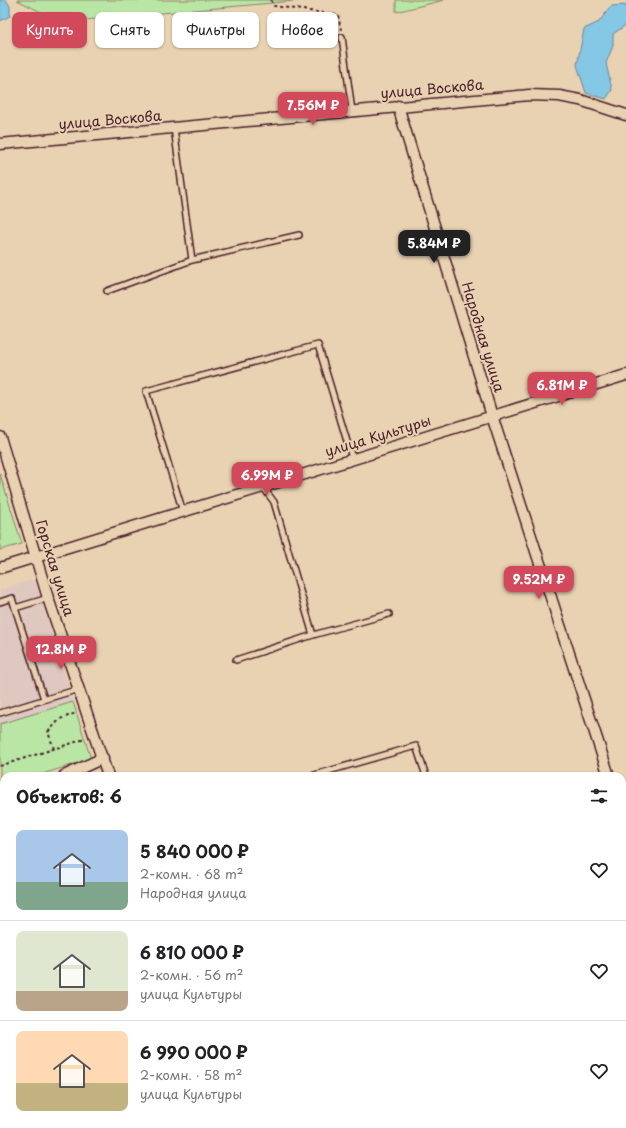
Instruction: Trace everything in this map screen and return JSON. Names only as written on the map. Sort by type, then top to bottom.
[{"type":"street","name":"улица Воскова","points":[[0,144],[529,95],[559,96],[580,100],[626,115]]},
{"type":"street","name":"Народная улица","points":[[398,106],[492,416],[607,772]]},
{"type":"street","name":"улица Культуры","points":[[0,568],[352,458],[626,375]]},
{"type":"street","name":"Горская улица","points":[[0,436],[48,598],[107,772]]},
{"type":"street","points":[[73,772],[103,758]]},
{"type":"lane","points":[[342,37],[352,111]]},
{"type":"lane","points":[[174,128],[192,260]]},
{"type":"lane","points":[[107,291],[192,260],[299,234]]},
{"type":"lane","points":[[183,512],[146,391],[318,345],[352,458]]},
{"type":"lane","points":[[263,486],[274,502],[313,635]]},
{"type":"lane","points":[[0,602],[12,598],[44,699]]},
{"type":"lane","points":[[15,608],[48,598]]},
{"type":"lane","points":[[236,660],[313,635],[389,614]]},
{"type":"lane","points":[[0,713],[79,689]]},
{"type":"lane","points":[[325,772],[416,746],[425,772]]},
{"type":"path","points":[[271,0],[274,6],[338,15],[342,37]]},
{"type":"path","points":[[55,749],[48,732],[60,719],[77,713]]},
{"type":"path","points":[[0,766],[84,740]]},
{"type":"shaded area","points":[[35,579],[73,702],[0,724],[0,590]]},
{"type":"green space","points":[[17,0],[305,0],[164,13],[95,12],[95,19],[87,20],[87,12],[41,12]]},
{"type":"green space","points":[[396,0],[444,0],[396,12]]},
{"type":"green space","points":[[0,474],[22,544],[0,550]]},
{"type":"green space","points":[[73,702],[91,759],[49,772],[0,772],[0,724]]},
{"type":"water","points":[[0,0],[6,0],[10,6],[10,16],[0,21]]},
{"type":"water","points":[[626,5],[626,25],[613,34],[613,46],[606,63],[612,90],[606,99],[586,93],[577,65],[584,29],[599,22],[611,6]]}]
